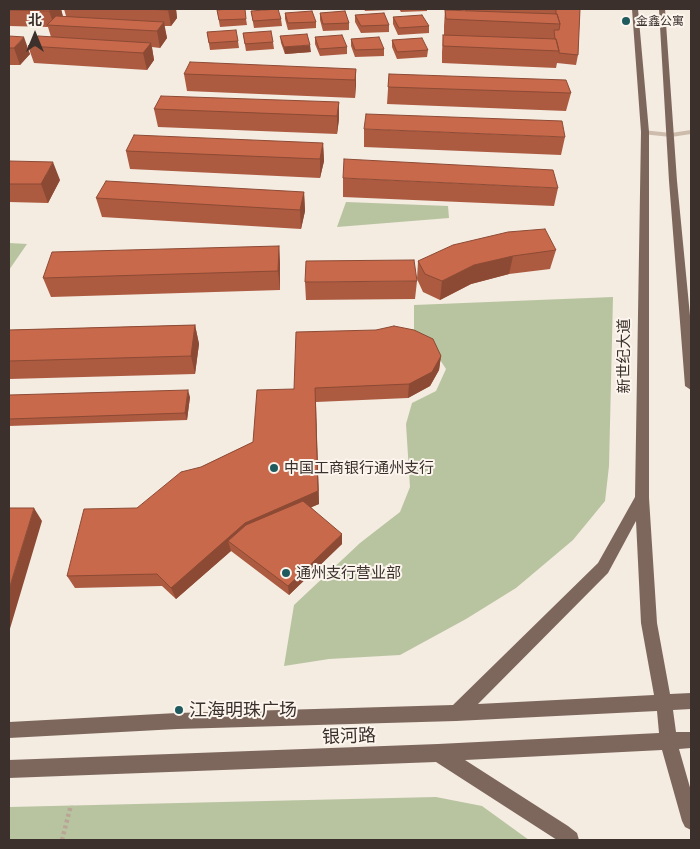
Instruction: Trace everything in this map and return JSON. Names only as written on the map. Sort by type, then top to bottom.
[{"type":"main road","name":"新世纪大道","points":[[635,9],[645,132],[642,498],[649,623],[664,702],[668,741]]},
{"type":"main road","points":[[662,9],[691,386]]},
{"type":"main road","points":[[456,712],[534,638],[603,568],[642,498]]},
{"type":"main road","name":"银河路","points":[[9,730],[178,721],[456,712],[691,701]]},
{"type":"main road","name":"银河路","points":[[9,769],[438,753],[691,740]]},
{"type":"main road","points":[[668,741],[691,821]]},
{"type":"main road","points":[[438,753],[562,832],[570,840]]},
{"type":"street","points":[[645,132],[671,134],[691,132]]},
{"type":"path","points":[[62,840],[71,805]]},
{"type":"green space","points":[[346,202],[448,206],[449,218],[337,227]]},
{"type":"green space","points":[[9,243],[27,244],[9,270]]},
{"type":"green space","points":[[613,297],[609,466],[605,501],[573,540],[516,588],[466,619],[400,655],[329,659],[284,666],[294,605],[360,543],[400,512],[410,487],[406,424],[412,403],[436,391],[446,369],[435,352],[414,341],[414,305]]},
{"type":"green space","points":[[436,797],[482,806],[529,840],[9,840],[9,807]]},
{"type":"building","points":[[9,9],[52,9],[49,11]]},
{"type":"building","points":[[245,9],[246,19],[219,20],[217,10]]},
{"type":"building","points":[[278,9],[281,19],[253,21],[251,11]]},
{"type":"building","points":[[556,9],[580,9],[578,55],[559,53],[554,30],[559,30],[560,24]]},
{"type":"building","points":[[445,10],[557,14],[560,24],[446,19]]},
{"type":"building","points":[[312,11],[316,22],[288,23],[285,13]]},
{"type":"building","points":[[345,11],[349,23],[323,24],[320,13]]},
{"type":"building","points":[[384,13],[389,25],[361,26],[355,15]]},
{"type":"building","points":[[422,15],[429,26],[399,28],[393,17]]},
{"type":"building","points":[[56,16],[164,22],[157,31],[47,25]]},
{"type":"building","points":[[236,30],[238,41],[209,43],[207,32]]},
{"type":"building","points":[[271,31],[273,42],[245,44],[243,33]]},
{"type":"building","points":[[307,34],[310,45],[284,47],[280,36]]},
{"type":"building","points":[[342,35],[347,47],[319,49],[315,37]]},
{"type":"building","points":[[443,35],[556,39],[559,51],[443,46]]},
{"type":"building","points":[[9,36],[24,37],[14,48],[9,48]]},
{"type":"building","points":[[38,36],[151,43],[143,53],[28,46]]},
{"type":"building","points":[[379,37],[384,49],[355,50],[351,39]]},
{"type":"building","points":[[422,38],[428,50],[397,52],[392,40]]},
{"type":"building","points":[[190,62],[356,69],[355,80],[184,74]]},
{"type":"building","points":[[389,74],[566,80],[571,93],[388,87]]},
{"type":"building","points":[[161,96],[339,102],[337,116],[154,109]]},
{"type":"building","points":[[366,114],[562,121],[565,137],[364,129]]},
{"type":"building","points":[[134,135],[323,143],[320,159],[126,151]]},
{"type":"building","points":[[344,159],[553,170],[558,188],[343,178]]},
{"type":"building","points":[[9,161],[53,162],[41,184],[9,184]]},
{"type":"building","points":[[106,181],[304,192],[300,210],[96,198]]},
{"type":"building","points":[[545,229],[556,250],[513,256],[474,265],[442,281],[425,274],[418,261],[453,245],[508,232]]},
{"type":"building","points":[[279,246],[278,271],[43,278],[52,252]]},
{"type":"building","points":[[414,260],[417,281],[305,282],[306,261]]},
{"type":"building","points":[[195,325],[191,356],[9,361],[9,330]]},
{"type":"building","name":"中国工商银行通州支行","points":[[394,326],[414,330],[433,339],[441,356],[432,372],[409,384],[315,388],[318,491],[245,523],[171,588],[157,574],[67,576],[84,509],[137,508],[181,472],[201,467],[253,442],[257,390],[294,389],[296,332],[376,330]]},
{"type":"building","points":[[188,390],[185,413],[9,419],[9,395]]},
{"type":"building","name":"通州支行营业部","points":[[303,501],[342,534],[288,586],[228,541],[246,525]]},
{"type":"building","points":[[9,508],[34,508],[9,589]]},
{"type":"place","name":"金鑫公寓","points":[[626,21]]},
{"type":"place","name":"中国工商银行通州支行","points":[[274,468]]},
{"type":"place","name":"通州支行营业部","points":[[286,573]]},
{"type":"place","name":"江海明珠广场","points":[[179,710]]}]
